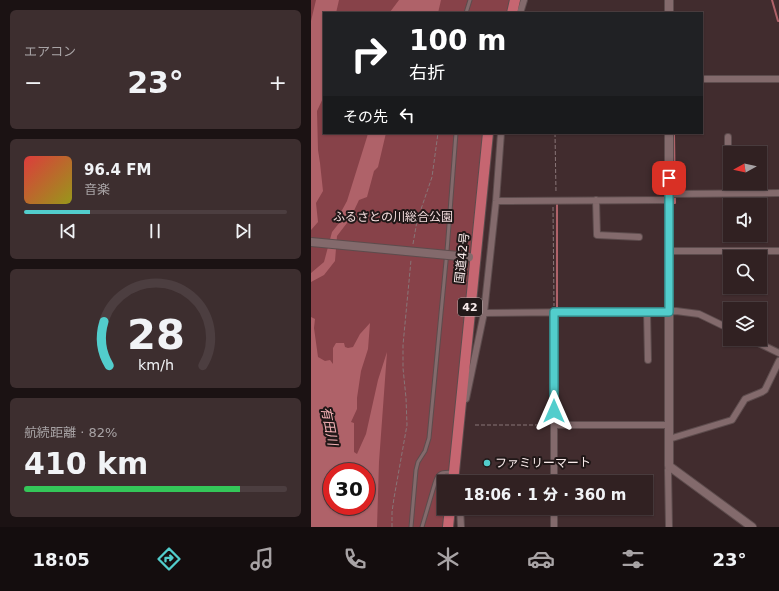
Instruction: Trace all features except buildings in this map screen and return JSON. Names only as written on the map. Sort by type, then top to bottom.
[{"type":"highway","points":[[512,12],[515,0]]},
{"type":"highway","name":"国道42号","points":[[454,475],[472,258],[488,134]]},
{"type":"highway","points":[[448,527],[449,515]]},
{"type":"street","points":[[520,12],[524,0]]},
{"type":"street","points":[[669,0],[669,12]]},
{"type":"street","points":[[703,79],[779,79]]},
{"type":"street","points":[[461,401],[466,399],[484,313],[496,201],[501,134]]},
{"type":"street","points":[[669,134],[669,527]]},
{"type":"street","points":[[728,137],[728,193]]},
{"type":"street","points":[[496,201],[597,200],[728,193],[779,193]]},
{"type":"street","points":[[597,200],[597,235],[639,237]]},
{"type":"street","points":[[311,242],[472,258]]},
{"type":"street","points":[[669,251],[779,251]]},
{"type":"street","points":[[484,313],[676,311],[699,314],[723,326]]},
{"type":"street","points":[[554,312],[554,475]]},
{"type":"street","points":[[647,312],[648,360]]},
{"type":"street","points":[[764,346],[779,353]]},
{"type":"street","points":[[669,439],[732,420],[745,399],[765,390],[779,361]]},
{"type":"street","points":[[554,425],[669,425]]},
{"type":"street","points":[[669,466],[752,527]]},
{"type":"street","points":[[460,515],[461,527]]},
{"type":"street","points":[[554,515],[554,527]]},
{"type":"lane","points":[[466,12],[470,0]]},
{"type":"lane","points":[[411,527],[416,470],[429,438],[447,251],[456,134]]},
{"type":"lane","points":[[422,527],[437,476]]},
{"type":"path","points":[[413,248],[417,221],[432,177],[438,134]]},
{"type":"path","points":[[554,312],[555,134]]},
{"type":"path","points":[[392,527],[394,498],[407,426],[403,345],[412,256]]},
{"type":"path","points":[[475,425],[554,425]]},
{"type":"green space","name":"ふるさとの川総合公園","points":[[311,0],[513,0],[510,12],[323,12],[323,134],[485,134],[451,475],[437,475],[437,515],[447,515],[446,527],[311,527]]},
{"type":"water","points":[[316,0],[339,0],[336,12],[323,12],[323,98],[317,111],[318,150],[323,191],[316,203],[318,222],[311,230],[311,21]]},
{"type":"water","points":[[399,0],[441,0],[438,12],[390,12]]},
{"type":"water","points":[[368,134],[386,134],[378,167],[374,171],[367,197],[359,200],[350,219],[337,236],[335,261],[324,275],[311,282],[311,273],[324,262],[332,232],[340,222],[341,212],[347,201]]},
{"type":"water","name":"有田川","points":[[311,317],[315,319],[314,328],[318,357],[325,361],[330,360],[333,364],[333,348],[336,343],[344,343],[345,347],[348,348],[353,347],[360,334],[370,323],[368,349],[361,371],[357,409],[351,422],[354,423],[354,452],[357,454],[366,434],[378,380],[387,352],[379,462],[377,527],[311,527]]},
{"type":"waterway","points":[[772,0],[779,21]]},
{"type":"waterway","points":[[671,203],[675,203],[674,134]]},
{"type":"waterway","points":[[557,202],[557,475]]},
{"type":"place","name":"ファミリーマート","points":[[487,463]]},
{"type":"route","points":[[554,411],[554,312],[669,312],[669,178]]}]
